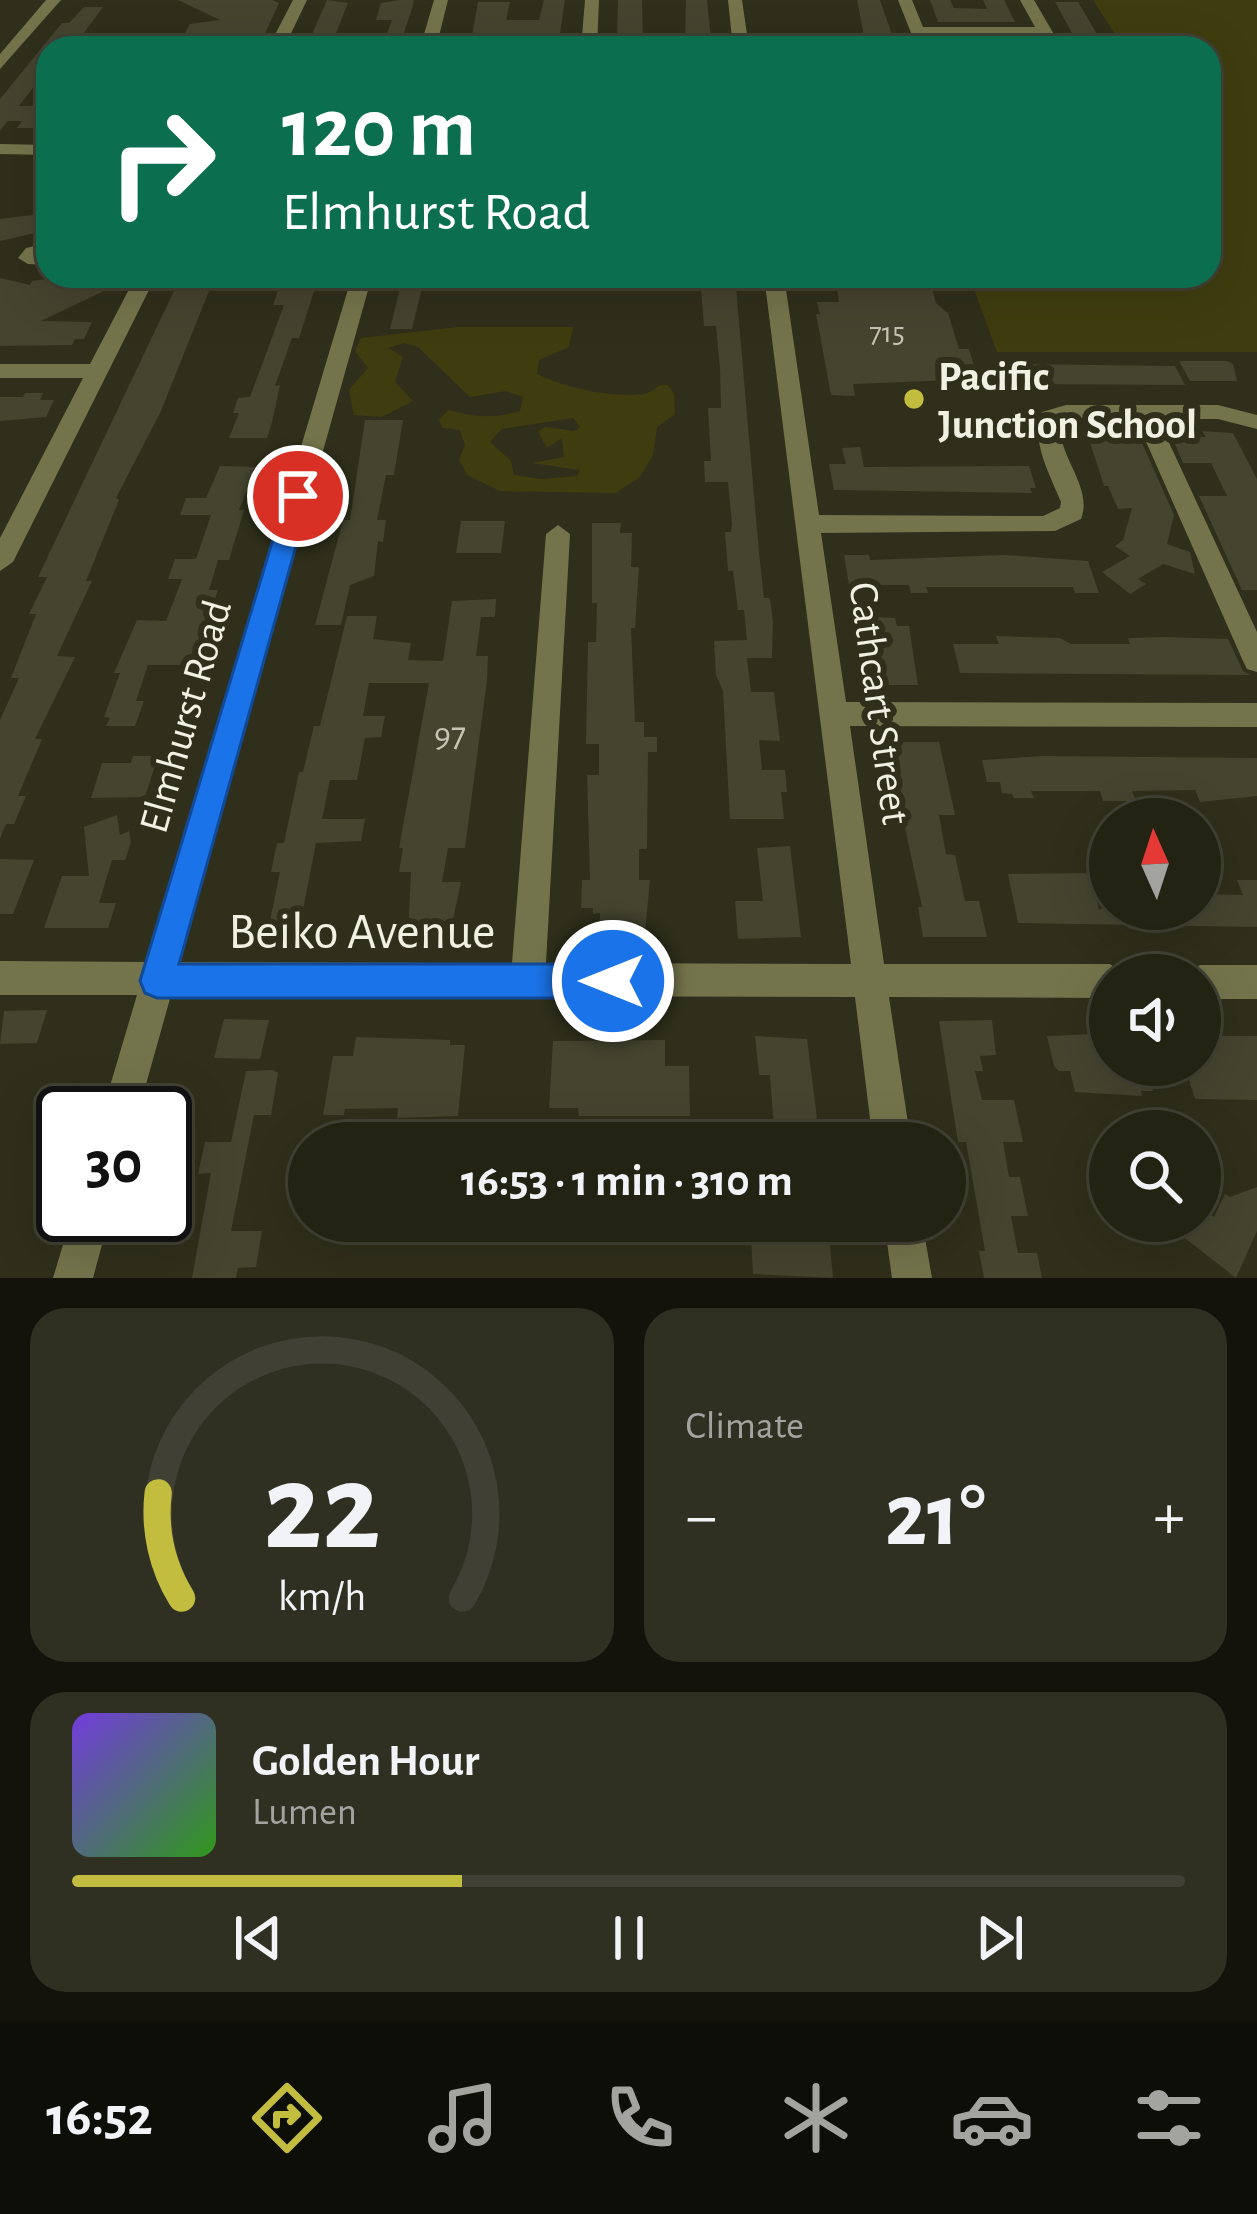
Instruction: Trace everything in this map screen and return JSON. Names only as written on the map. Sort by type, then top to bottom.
[{"type":"street","points":[[2,60],[54,0]]},
{"type":"street","points":[[282,36],[299,0]]},
{"type":"street","points":[[431,36],[441,0]]},
{"type":"street","points":[[590,36],[592,0]]},
{"type":"street","points":[[735,0],[740,36]]},
{"type":"street","points":[[905,0],[919,36]]},
{"type":"street","points":[[1027,0],[1047,36]]},
{"type":"street","points":[[917,31],[1044,31]]},
{"type":"street","points":[[0,149],[36,149]]},
{"type":"street","points":[[0,562],[12,515],[98,371],[140,288]]},
{"type":"street","name":"Elmhurst Road","points":[[128,1086],[359,288]]},
{"type":"street","name":"Cathcart Street","points":[[776,288],[889,1122]]},
{"type":"street","points":[[0,371],[98,371]]},
{"type":"street","points":[[808,524],[1046,525],[1063,521],[1072,513],[1073,502],[1047,434],[1050,417],[1066,412],[1218,412],[1257,422]]},
{"type":"street","points":[[1144,413],[1257,661]]},
{"type":"street","points":[[528,981],[558,534]]},
{"type":"street","points":[[834,714],[1257,716]]},
{"type":"street","name":"Beiko Avenue","points":[[0,978],[1089,981]]},
{"type":"street","points":[[1221,982],[1257,982]]},
{"type":"street","points":[[73,1278],[83,1242]]},
{"type":"street","points":[[906,1242],[912,1278]]},
{"type":"shaded area","points":[[1093,0],[1257,0],[1257,352],[997,352],[973,288],[1221,288],[1221,36],[1116,36]]},
{"type":"shaded area","points":[[458,327],[573,327],[569,347],[539,360],[537,374],[575,388],[617,395],[643,394],[668,385],[674,394],[675,414],[657,427],[653,455],[640,477],[616,493],[500,491],[467,475],[459,460],[465,445],[460,430],[443,428],[439,420],[448,410],[483,416],[520,411],[523,397],[506,391],[470,397],[418,347],[404,343],[388,348],[403,357],[395,382],[413,401],[382,417],[354,415],[349,390],[368,368],[355,351],[361,338]],"holes":[[[573,418],[580,427],[574,431],[545,427],[538,432],[547,448],[562,438],[564,457],[532,463],[580,470],[577,476],[514,475],[511,461],[490,442],[502,429]]]},
{"type":"building","points":[[178,0],[279,3],[264,36],[183,36],[190,24],[220,20]]},
{"type":"building","points":[[327,0],[348,3],[335,36],[311,36]]},
{"type":"building","points":[[414,0],[403,35],[387,34],[392,20],[376,20],[381,3]]},
{"type":"building","points":[[544,0],[565,0],[560,36],[472,36],[478,2],[510,2],[506,20],[539,20]]},
{"type":"building","points":[[618,0],[642,0],[643,36],[617,36]]},
{"type":"building","points":[[686,0],[707,0],[711,36],[685,35]]},
{"type":"building","points":[[857,0],[880,0],[893,36],[864,36]]},
{"type":"building","points":[[930,0],[950,0],[954,8],[987,9],[983,0],[1004,0],[1015,22],[938,22]]},
{"type":"building","points":[[1055,2],[1078,2],[1098,36],[1074,36]]},
{"type":"building","points":[[84,7],[103,7],[82,36],[51,36],[62,23],[69,23]]},
{"type":"building","points":[[36,55],[36,84],[19,106],[36,106],[36,128],[17,128],[22,121],[8,121],[0,131],[0,99]]},
{"type":"building","points":[[36,214],[36,233],[0,241],[0,219]]},
{"type":"building","points":[[0,278],[30,285],[36,280],[36,288],[110,288],[41,321],[92,322],[84,339],[75,339],[72,345],[0,346]]},
{"type":"building","points":[[175,288],[210,288],[161,411],[116,498],[86,581],[92,581],[57,656],[75,657],[35,739],[42,739],[18,796],[26,796],[14,824],[6,824],[0,839],[0,720],[19,678],[11,678],[36,614],[29,614],[47,577],[38,577]]},
{"type":"building","points":[[279,288],[315,288],[299,338],[292,338],[275,386],[280,385],[267,438],[229,438],[239,413],[233,413],[238,398],[250,397],[284,305],[273,305]]},
{"type":"building","points":[[400,288],[422,288],[412,329],[390,329]]},
{"type":"building","points":[[701,288],[736,288],[759,553],[764,598],[770,598],[773,622],[772,658],[747,658],[751,692],[774,692],[780,741],[759,740],[762,770],[785,770],[784,819],[730,819],[723,691],[716,675],[714,641],[747,640],[744,610],[738,610],[733,571],[728,571],[725,532],[731,532],[732,524],[728,482],[705,482],[704,461],[711,461],[708,408],[721,408],[716,326],[704,326]]},
{"type":"building","points":[[837,288],[932,288],[936,303],[948,313],[959,349],[969,349],[978,379],[853,384],[855,396],[831,395],[817,302],[839,302]]},
{"type":"building","points":[[1179,361],[1227,361],[1233,364],[1237,381],[1190,381]]},
{"type":"building","points":[[1013,364],[1175,366],[1185,385],[1021,384]]},
{"type":"building","points":[[43,393],[40,400],[54,400],[46,417],[0,421],[0,397],[23,397]]},
{"type":"building","points":[[365,420],[403,420],[394,475],[386,475],[377,520],[386,520],[383,542],[378,541],[374,576],[350,585],[341,625],[315,625],[343,520],[350,520]]},
{"type":"building","points":[[1086,430],[1138,434],[1174,515],[1167,544],[1190,552],[1195,574],[1163,564],[1138,579],[1146,584],[1130,594],[1102,572],[1130,556],[1115,546],[1123,540],[1132,508],[1118,509],[1104,486]]},
{"type":"building","points":[[1202,431],[1233,433],[1257,479],[1257,590],[1242,590],[1199,496],[1227,496],[1211,463],[1183,463],[1172,437],[1206,437]]},
{"type":"building","points":[[860,447],[864,467],[1029,466],[1036,488],[1030,488],[1032,493],[834,490],[829,464],[846,464],[842,448]]},
{"type":"building","points":[[220,466],[256,467],[239,510],[244,510],[229,560],[218,560],[209,590],[218,590],[192,665],[148,665],[136,701],[144,701],[135,726],[106,726],[110,718],[104,717],[120,673],[114,673],[137,620],[166,621],[182,579],[168,579],[175,559],[196,559],[211,515],[180,515],[186,498],[206,498]]},
{"type":"building","points":[[461,521],[505,521],[501,553],[456,553]]},
{"type":"building","points":[[592,523],[621,523],[620,533],[632,533],[631,567],[639,567],[635,628],[631,628],[635,722],[644,722],[644,737],[657,737],[657,752],[648,752],[647,849],[639,849],[639,880],[650,880],[645,932],[599,932],[600,913],[581,908],[582,880],[590,880],[587,775],[599,775],[599,744],[586,744],[588,642],[596,642]]},
{"type":"building","points":[[844,555],[869,555],[870,560],[1004,555],[1088,561],[1099,593],[1075,593],[1073,587],[926,587],[928,593],[911,593],[909,585],[849,585]]},
{"type":"building","points":[[496,599],[495,617],[481,617],[476,656],[488,656],[487,680],[465,848],[448,848],[442,882],[461,882],[450,934],[408,936],[411,872],[399,872],[403,848],[399,848],[429,683],[369,683],[363,716],[385,716],[381,737],[365,738],[357,780],[330,780],[322,819],[365,819],[361,841],[316,843],[301,920],[270,921],[280,872],[271,872],[277,843],[284,843],[299,772],[303,772],[314,726],[320,726],[347,616],[377,616],[373,639],[411,643],[408,660],[443,661],[452,601]]},
{"type":"building","points":[[873,617],[895,618],[897,626],[909,626],[918,685],[878,685]]},
{"type":"building","points":[[996,636],[1060,638],[1071,644],[1130,644],[1128,638],[1228,639],[1243,671],[1250,675],[960,673],[953,644],[999,644]]},
{"type":"building","points":[[892,742],[939,742],[955,815],[939,815],[946,854],[955,855],[965,901],[979,901],[987,937],[923,937],[918,907],[922,907],[896,786],[901,786]]},
{"type":"building","points":[[133,756],[158,756],[145,797],[91,798],[102,763],[131,763]]},
{"type":"building","points":[[1257,758],[1257,796],[1198,798],[1195,790],[1132,791],[1135,798],[1102,798],[1100,791],[1031,791],[1034,798],[1014,798],[1002,793],[1000,782],[987,782],[982,760]]},
{"type":"building","points":[[117,815],[120,835],[129,831],[131,842],[125,860],[112,860],[99,903],[116,903],[108,928],[44,928],[62,876],[89,876],[84,827]]},
{"type":"building","points":[[790,846],[801,937],[738,939],[735,901],[763,901],[757,848]]},
{"type":"building","points":[[0,859],[34,860],[13,914],[0,914]]},
{"type":"building","points":[[1089,873],[1089,924],[1018,923],[1008,874]]},
{"type":"building","points":[[1237,880],[1257,880],[1257,927],[1221,926],[1221,894],[1243,895]]},
{"type":"building","points":[[47,1010],[37,1043],[0,1044],[4,1011]]},
{"type":"building","points":[[224,1019],[269,1020],[260,1059],[214,1058]]},
{"type":"building","points":[[992,1020],[996,1055],[980,1056],[983,1071],[975,1071],[982,1100],[1014,1100],[1023,1142],[1003,1142],[1009,1177],[1020,1177],[1028,1216],[1011,1216],[1018,1253],[1037,1253],[1042,1278],[984,1278],[979,1251],[985,1251],[966,1122],[955,1122],[939,1021]]},
{"type":"building","points":[[1089,1034],[1089,1086],[1152,1086],[1153,1091],[1141,1091],[1142,1096],[1075,1092],[1070,1071],[1054,1066],[1047,1036]]},
{"type":"building","points":[[755,1036],[807,1039],[817,1118],[773,1122],[770,1075],[759,1075]]},
{"type":"building","points":[[1221,1036],[1257,1036],[1257,1100],[1195,1099],[1191,1086],[1221,1086]]},
{"type":"building","points":[[356,1037],[450,1040],[450,1045],[465,1045],[458,1116],[397,1118],[398,1108],[345,1109],[344,1115],[323,1115],[333,1056],[353,1056]]},
{"type":"building","points":[[665,1040],[665,1066],[689,1066],[690,1116],[579,1116],[578,1108],[549,1108],[553,1041]]},
{"type":"building","points":[[246,1071],[278,1073],[271,1115],[254,1115],[231,1231],[262,1231],[256,1267],[238,1268],[236,1278],[192,1278],[211,1173],[198,1174],[205,1142],[231,1142]]},
{"type":"building","points":[[1257,1187],[1257,1231],[1236,1278],[1190,1242],[1221,1242],[1221,1202],[1225,1194],[1230,1197]]},
{"type":"building","points":[[751,1242],[830,1242],[833,1278],[753,1274]]},
{"type":"place","name":"Pacific Junction School","points":[[914,399]]},
{"type":"route","points":[[298,496],[157,981],[613,981]]}]
